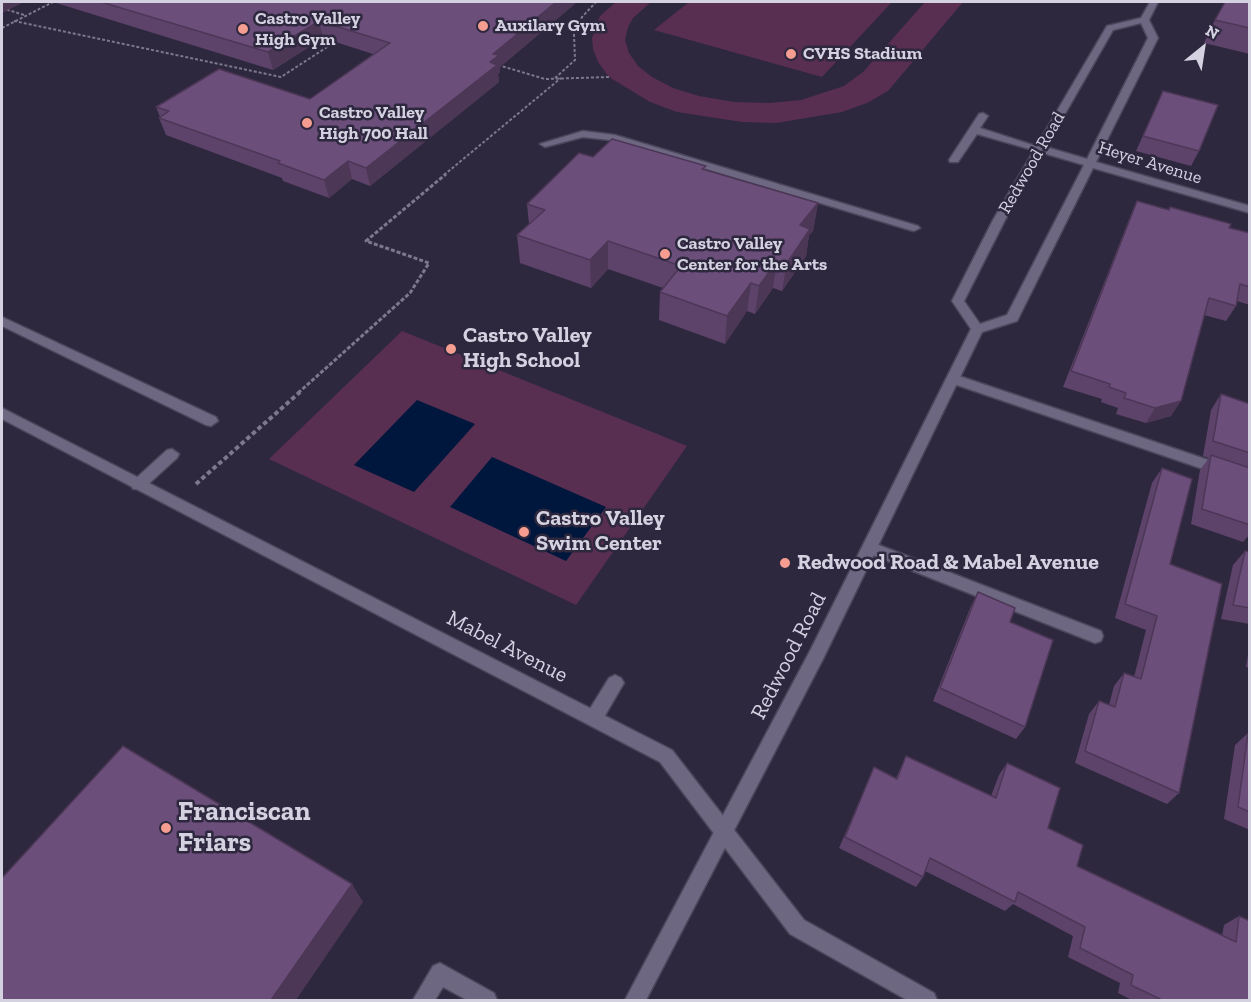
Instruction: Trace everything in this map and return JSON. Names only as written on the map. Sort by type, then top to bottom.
[{"type":"main road","points":[[977,328],[1011,318],[1153,38],[1144,20],[1154,2]]},
{"type":"main road","name":"Redwood Road","points":[[635,1000],[726,831],[871,548],[977,328],[958,301],[999,220],[1110,28],[1144,20]]},
{"type":"main road","points":[[954,160],[983,116]]},
{"type":"main road","name":"Heyer Avenue","points":[[975,130],[1250,210]]},
{"type":"main road","points":[[545,144],[583,134],[611,137],[914,228]]},
{"type":"main road","points":[[2,321],[212,421]]},
{"type":"main road","points":[[952,379],[1250,480]]},
{"type":"main road","name":"Mabel Avenue","points":[[2,413],[174,504],[666,756],[726,831],[797,927],[927,1000]]},
{"type":"main road","points":[[138,485],[172,454]]},
{"type":"main road","points":[[871,548],[1095,636]]},
{"type":"main road","points":[[594,718],[615,683]]},
{"type":"main road","points":[[423,1000],[440,973],[487,1000]]},
{"type":"path","points":[[2,28],[52,2]]},
{"type":"path","points":[[555,78],[575,60],[574,34],[582,17],[596,2]]},
{"type":"path","points":[[2,8],[25,16]]},
{"type":"path","points":[[14,21],[281,77],[339,39]]},
{"type":"path","points":[[490,63],[545,79],[609,77]]},
{"type":"path","points":[[174,504],[410,293],[429,263],[366,241],[561,78]]},
{"type":"shaded area","points":[[616,2],[651,2],[633,18],[625,40],[629,53],[638,66],[652,77],[673,88],[699,96],[734,102],[769,103],[801,100],[844,86],[863,72],[925,2],[963,2],[888,91],[867,103],[842,112],[776,123],[742,122],[677,112],[650,102],[609,77],[598,62],[592,38],[600,16]]},
{"type":"shaded area","name":"CVHS Stadium","points":[[689,2],[892,2],[822,77],[654,30]]},
{"type":"shaded area","name":"Castro Valley Swim Center","points":[[402,331],[687,446],[576,605],[269,459]]},
{"type":"water","points":[[417,400],[475,424],[414,492],[354,465]]},
{"type":"water","points":[[492,457],[606,507],[566,561],[450,507]]},
{"type":"building","points":[[101,2],[556,2],[493,54],[499,55],[490,62],[497,65],[366,168],[348,161],[324,180],[278,163],[280,161],[159,118],[169,111],[156,107],[219,69],[310,99],[390,43],[319,21],[268,52]]},
{"type":"building","points":[[1225,2],[1250,2],[1250,28],[1215,20]]},
{"type":"building","points":[[1163,91],[1218,105],[1199,151],[1143,136]]},
{"type":"building","name":"Castro Valley Center for the Arts","points":[[612,139],[706,166],[702,169],[818,203],[800,225],[810,229],[787,263],[777,261],[759,286],[751,283],[727,316],[660,292],[681,266],[608,241],[590,260],[517,235],[545,210],[527,204],[579,153],[593,157]]},
{"type":"building","points":[[1137,201],[1169,210],[1170,207],[1231,224],[1229,228],[1250,233],[1250,287],[1240,284],[1236,306],[1209,298],[1181,401],[1155,408],[1124,398],[1126,393],[1109,387],[1110,384],[1071,371]]},
{"type":"building","points":[[1221,394],[1250,404],[1250,453],[1213,441]]},
{"type":"building","points":[[1211,455],[1250,468],[1250,525],[1202,509]]},
{"type":"building","points":[[1162,468],[1192,479],[1170,564],[1222,584],[1179,793],[1085,751],[1099,701],[1115,707],[1124,673],[1141,679],[1157,616],[1125,604]]},
{"type":"building","points":[[1245,551],[1250,552],[1250,608],[1233,605]]},
{"type":"building","points":[[978,592],[1015,608],[1010,622],[1053,640],[1025,727],[940,688]]},
{"type":"building","points":[[1248,733],[1250,733],[1250,812],[1238,807]]},
{"type":"building","name":"Franciscan Friars","points":[[123,746],[352,884],[271,1000],[2,1000],[2,878]]},
{"type":"building","points":[[906,756],[996,798],[1007,763],[1060,788],[1048,828],[1083,845],[1077,866],[1236,942],[1239,916],[1250,921],[1250,1000],[1162,1000],[1131,985],[1133,975],[1080,948],[1085,927],[1018,892],[1015,902],[930,858],[923,877],[845,837],[874,767],[897,779]]},
{"type":"place","name":"Auxilary Gym","points":[[483,26]]},
{"type":"place","name":"Castro Valley High Gym","points":[[243,29]]},
{"type":"place","name":"CVHS Stadium","points":[[791,54]]},
{"type":"place","name":"Castro Valley High 700 Hall","points":[[307,123]]},
{"type":"place","name":"Castro Valley Center for the Arts","points":[[665,254]]},
{"type":"place","name":"Castro Valley High School","points":[[451,349]]},
{"type":"place","name":"Castro Valley Swim Center","points":[[524,532]]},
{"type":"place","name":"Redwood Road & Mabel Avenue","points":[[785,563]]},
{"type":"place","name":"Franciscan Friars","points":[[166,828]]}]
